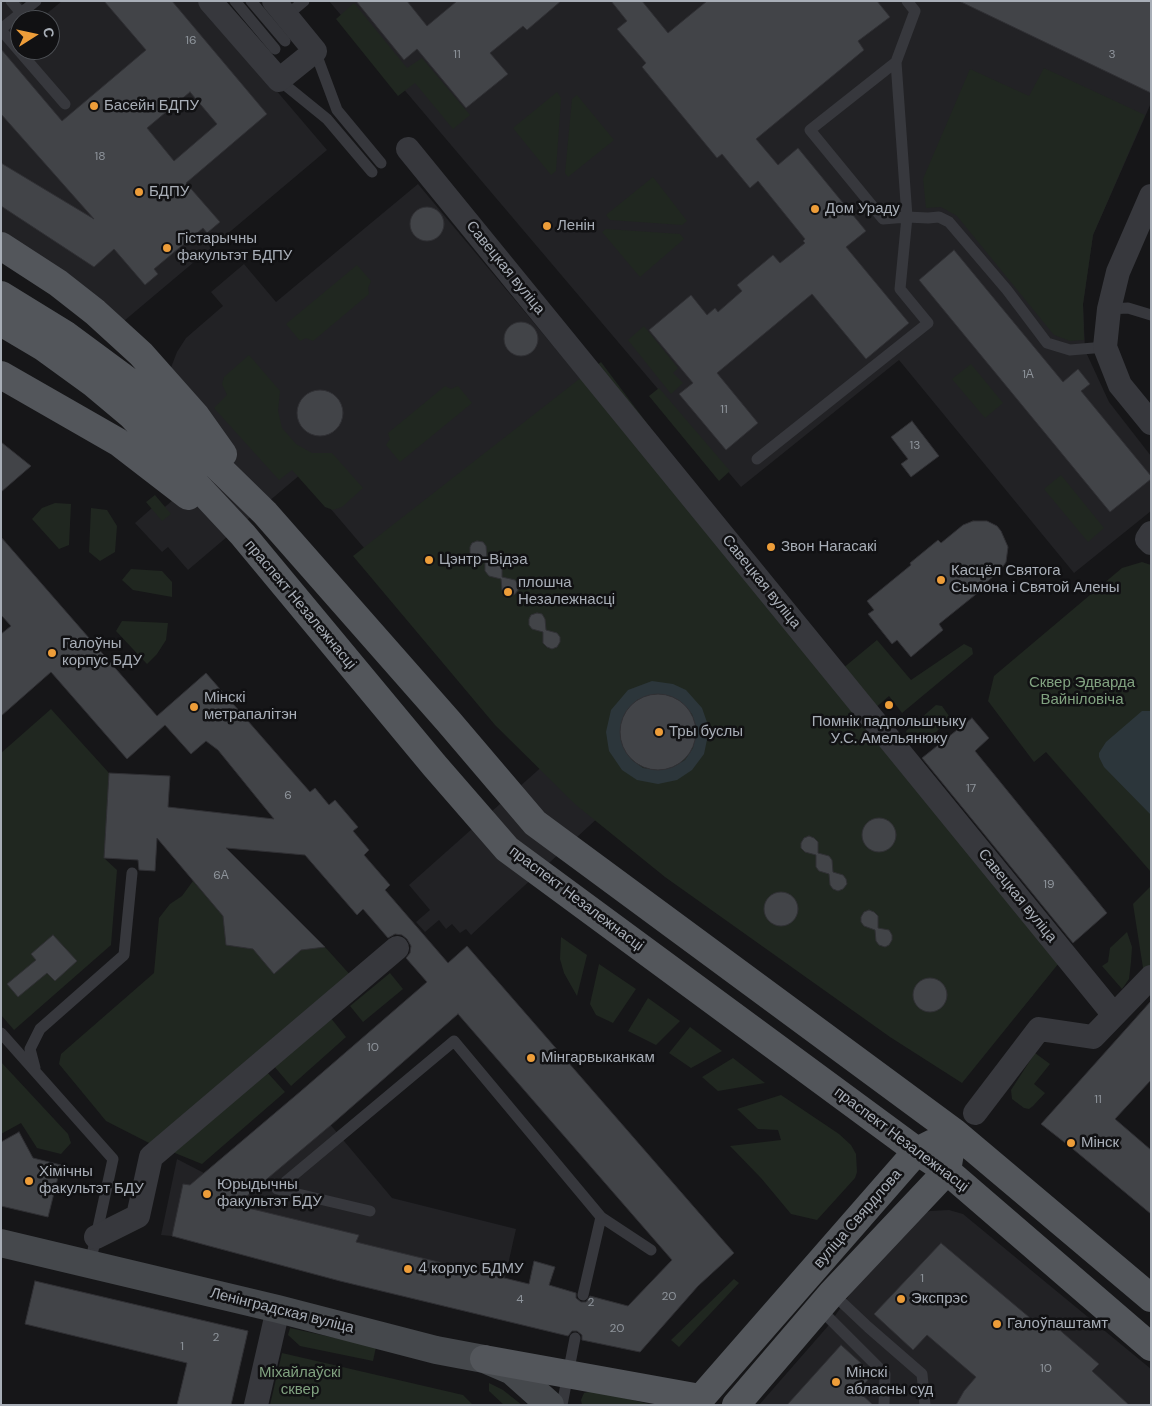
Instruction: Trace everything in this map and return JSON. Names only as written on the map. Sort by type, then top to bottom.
[{"type":"main road","points":[[1,246],[58,283],[95,312],[141,354],[196,416],[264,513]]},
{"type":"main road","points":[[1,295],[66,335],[136,386],[264,513],[449,722],[535,823],[954,1132],[1151,1298]]},
{"type":"main road","name":"праспект Незалежнасці","points":[[1,322],[43,347],[87,379],[131,416],[243,535],[434,765],[507,849],[947,1171],[1151,1347]]},
{"type":"main road","points":[[1,374],[118,442],[188,496],[243,535]]},
{"type":"main road","points":[[947,1171],[954,1132]]},
{"type":"main road","name":"вуліца Свярдлова","points":[[698,1402],[918,1151],[954,1132]]},
{"type":"main road","name":"вуліца Свярдлова","points":[[736,1405],[826,1300],[947,1171]]},
{"type":"main road","points":[[484,1359],[698,1402]]},
{"type":"street","points":[[210,1],[279,80],[315,52],[280,9]]},
{"type":"street","name":"Савецкая вуліца","points":[[408,149],[1114,1015]]},
{"type":"street","points":[[1151,196],[1118,272],[1109,309],[1105,347],[1120,385],[1151,422]]},
{"type":"street","points":[[1151,533],[1147,539],[1151,543]]},
{"type":"street","points":[[96,1237],[138,1216],[151,1158],[397,948]]},
{"type":"street","points":[[974,1113],[1039,1029],[1093,1036],[1151,977]]},
{"type":"street","name":"Ленінградская вуліца","points":[[1,1243],[278,1309],[436,1350],[484,1359],[512,1371],[550,1405]]},
{"type":"street","points":[[256,1405],[278,1309]]},
{"type":"lane","points":[[25,10],[36,1]]},
{"type":"lane","points":[[235,1],[275,49]]},
{"type":"lane","points":[[251,1],[285,40]]},
{"type":"lane","points":[[280,9],[304,1]]},
{"type":"lane","points":[[757,459],[928,323],[900,289],[907,216],[896,62],[917,6],[907,1]]},
{"type":"lane","points":[[1,30],[65,104]]},
{"type":"lane","points":[[315,52],[337,110],[382,164]]},
{"type":"lane","points":[[896,62],[810,130],[883,219],[907,216],[939,218],[949,222],[1007,290],[1047,343],[1070,350],[1105,347]]},
{"type":"lane","points":[[279,80],[327,119],[372,172]]},
{"type":"lane","points":[[1109,309],[1128,308],[1151,315]]},
{"type":"lane","points":[[35,1070],[30,1049],[40,1029],[124,955],[132,874]]},
{"type":"lane","points":[[1,1033],[113,1159],[90,1264]]},
{"type":"lane","points":[[370,1211],[277,1189],[454,1041],[601,1217],[651,1250]]},
{"type":"lane","points":[[583,1295],[601,1217]]},
{"type":"lane","points":[[826,1300],[886,1374],[884,1405]]},
{"type":"lane","points":[[826,1300],[868,1327],[922,1374],[925,1405]]},
{"type":"lane","points":[[562,1405],[575,1338]]},
{"type":"shaded area","name":"БДПУ","points":[[1,1],[20,1],[28,10],[10,10],[10,60],[60,60],[60,10],[51,10],[62,1],[200,1],[327,150],[124,321],[1,235]]},
{"type":"shaded area","points":[[329,1],[1151,1],[1151,103],[1093,235],[1083,304],[1085,350],[1109,402],[1151,456],[1151,511],[1074,573],[899,360],[741,487]]},
{"type":"shaded area","points":[[418,184],[671,487],[1021,962],[1033,995],[975,1064],[602,814],[471,935],[466,929],[460,933],[452,924],[446,929],[439,920],[425,932],[416,922],[430,910],[409,885],[555,755],[504,712],[301,474],[188,570],[168,547],[162,552],[135,523],[152,508],[158,513],[174,499],[163,388],[177,352],[186,338],[223,306],[211,292],[244,264],[276,302]]},
{"type":"shaded area","points":[[652,681],[673,684],[686,690],[702,708],[708,725],[704,754],[692,770],[677,780],[658,784],[637,780],[622,770],[609,751],[606,732],[611,710],[628,690]],"holes":[[[655,694],[670,696],[680,701],[692,714],[696,726],[693,748],[685,760],[673,767],[659,770],[643,768],[632,760],[623,746],[620,732],[624,715],[637,700]]]},
{"type":"shaded area","points":[[1142,711],[1151,711],[1151,815],[1104,767],[1099,757],[1099,753],[1106,742]]},
{"type":"shaded area","points":[[302,1091],[392,1198],[516,1229],[505,1278],[452,1308],[172,1236],[161,1235],[177,1159],[204,1173]]},
{"type":"shaded area","points":[[949,1210],[963,1214],[1151,1369],[1151,1405],[759,1405],[828,1326],[868,1268],[915,1217],[930,1211]]},
{"type":"green space","points":[[354,3],[407,68],[422,58],[470,115],[453,129],[415,83],[398,96],[336,19]]},
{"type":"green space","points":[[1044,68],[1145,115],[1093,235],[1083,304],[1084,340],[1070,341],[1054,335],[957,216],[941,207],[926,208],[923,179],[970,69],[1029,96]]},
{"type":"green space","points":[[557,92],[561,98],[556,171],[551,175],[513,128]]},
{"type":"green space","points":[[577,95],[614,140],[568,177],[565,173],[572,99]]},
{"type":"green space","points":[[653,177],[687,221],[682,225],[610,220],[606,215]]},
{"type":"green space","points":[[606,229],[680,234],[684,239],[640,277],[602,232]]},
{"type":"green space","points":[[357,265],[371,281],[368,288],[369,294],[313,341],[306,338],[300,341],[286,324]]},
{"type":"green space","points":[[644,326],[678,368],[673,373],[683,383],[671,394],[628,340]]},
{"type":"green space","points":[[249,355],[280,391],[278,411],[282,428],[296,444],[312,453],[332,453],[363,488],[342,507],[333,510],[325,507],[292,470],[279,480],[214,408],[227,395],[222,384],[224,377]]},
{"type":"green space","points":[[601,362],[718,518],[842,669],[877,640],[911,680],[964,644],[972,648],[973,654],[902,713],[889,696],[873,710],[1067,953],[962,1083],[890,1037],[665,877],[576,805],[495,725],[353,556]]},
{"type":"green space","points":[[971,364],[1003,403],[985,418],[952,379]]},
{"type":"green space","points":[[445,386],[451,389],[458,386],[472,403],[400,462],[386,445],[390,439],[388,433]]},
{"type":"green space","points":[[659,388],[730,471],[719,481],[649,396]]},
{"type":"green space","points":[[1061,475],[1104,528],[1088,542],[1044,489]]},
{"type":"green space","points":[[155,495],[171,514],[162,521],[146,502]]},
{"type":"green space","points":[[55,503],[71,504],[69,545],[59,549],[32,519],[42,508]]},
{"type":"green space","points":[[91,508],[107,510],[117,526],[115,552],[100,561],[89,552]]},
{"type":"green space","name":"Сквер Эдварда Вайніловіча","points":[[1142,562],[1151,565],[1151,872],[1046,752],[1034,762],[988,701],[994,676],[1122,568]]},
{"type":"green space","points":[[131,569],[162,571],[172,582],[172,597],[133,590],[122,580]]},
{"type":"green space","points":[[122,621],[168,623],[166,640],[157,654],[147,664],[116,631]]},
{"type":"green space","points":[[936,705],[942,706],[949,716],[949,720],[923,744],[915,745],[908,737],[906,731]]},
{"type":"green space","points":[[51,709],[109,773],[104,858],[117,870],[111,945],[14,1030],[1,1015],[1,753]]},
{"type":"green space","points":[[193,881],[223,916],[226,945],[253,949],[275,973],[301,950],[325,947],[353,978],[153,1145],[106,1121],[59,1064],[61,1054],[154,973],[159,918],[170,904],[182,896]]},
{"type":"green space","points":[[1151,886],[1151,982],[1146,987],[1133,904]]},
{"type":"green space","points":[[1127,932],[1132,947],[1131,962],[1129,979],[1122,989],[1102,966],[1108,962],[1110,948]]},
{"type":"green space","points":[[561,937],[587,955],[577,996],[564,973],[560,959]]},
{"type":"green space","points":[[599,964],[636,989],[613,1023],[596,1015],[590,1004]]},
{"type":"green space","points":[[390,973],[403,989],[363,1022],[350,1006]]},
{"type":"green space","points":[[648,998],[680,1021],[656,1045],[628,1031]]},
{"type":"green space","points":[[330,1017],[346,1037],[291,1086],[273,1065]]},
{"type":"green space","points":[[690,1027],[722,1051],[691,1068],[669,1053]]},
{"type":"green space","points":[[1035,1053],[1050,1064],[1034,1084],[1045,1093],[1029,1109],[1024,1108],[1012,1099],[1011,1090]]},
{"type":"green space","points":[[733,1058],[765,1083],[718,1091],[702,1077]]},
{"type":"green space","points":[[1,1062],[68,1134],[71,1143],[61,1154],[37,1148],[21,1123],[1,1134]]},
{"type":"green space","points":[[266,1071],[285,1092],[202,1164],[170,1151]]},
{"type":"green space","points":[[781,1095],[839,1134],[851,1145],[856,1154],[857,1172],[855,1178],[817,1220],[791,1214],[761,1178],[730,1146],[781,1140],[778,1130],[758,1129],[737,1109]]},
{"type":"green space","points":[[734,1279],[739,1283],[679,1347],[671,1340]]},
{"type":"green space","points":[[290,1328],[376,1347],[373,1361],[300,1346],[288,1335]]},
{"type":"green space","name":"Міхайлаўскі сквер","points":[[282,1353],[463,1395],[473,1405],[270,1405]]},
{"type":"green space","points":[[489,1383],[503,1390],[522,1405],[504,1405],[489,1391]]},
{"type":"green space","points":[[592,1391],[649,1404],[582,1405],[581,1400],[584,1393]]},
{"type":"building","points":[[104,1],[172,1],[267,114],[186,183],[220,222],[207,233],[203,228],[154,269],[158,274],[145,285],[114,249],[94,267],[1,206],[1,163],[94,219],[1,114],[1,49],[62,121],[146,50]],"holes":[[[190,92],[217,124],[174,161],[147,128]]]},
{"type":"building","points":[[356,1],[407,1],[427,26],[457,1],[561,1],[527,30],[523,26],[490,53],[508,74],[466,108],[417,49],[404,60]]},
{"type":"building","name":"Дом Ураду","points":[[611,1],[642,1],[668,33],[707,1],[877,1],[890,17],[858,41],[864,50],[756,139],[778,165],[798,148],[866,231],[846,247],[909,323],[866,359],[812,294],[717,373],[758,423],[726,450],[679,394],[693,383],[649,330],[691,295],[707,315],[715,308],[718,312],[742,291],[737,285],[773,255],[780,263],[805,243],[803,241],[805,239],[758,181],[750,188],[722,154],[717,158],[642,67],[646,63],[617,29],[627,21]]},
{"type":"building","points":[[959,1],[1151,1],[1151,93]]},
{"type":"building","points":[[427,207],[439,212],[444,224],[439,236],[427,241],[415,236],[410,224],[415,212]]},
{"type":"building","points":[[954,250],[1063,382],[1078,369],[1090,384],[1081,391],[1151,476],[1151,479],[1110,512],[919,280]]},
{"type":"building","points":[[521,322],[533,327],[538,339],[533,351],[521,356],[509,351],[504,339],[509,327]]},
{"type":"building","points":[[315,390],[325,390],[339,400],[343,413],[339,426],[333,432],[325,436],[315,436],[301,426],[297,418],[297,408],[307,394]]},
{"type":"building","points":[[912,421],[939,456],[911,477],[901,464],[908,459],[891,437]]},
{"type":"building","points":[[1,442],[31,466],[1,492]]},
{"type":"building","name":"Касцёл Святога Сымона і Святой Алены","points":[[973,521],[987,521],[997,526],[1008,547],[1006,562],[1000,571],[978,589],[980,591],[939,624],[943,630],[911,657],[897,640],[892,644],[868,614],[874,610],[867,601],[938,540],[941,543],[963,525]]},
{"type":"building","points":[[1,537],[157,716],[206,673],[310,792],[315,788],[329,805],[335,800],[358,827],[353,831],[369,850],[364,855],[390,885],[385,890],[448,963],[467,946],[734,1253],[698,1286],[640,1352],[582,1340],[582,1335],[577,1331],[572,1331],[568,1336],[340,1281],[172,1236],[183,1184],[190,1185],[427,982],[406,958],[410,953],[411,946],[407,939],[402,935],[395,934],[388,938],[363,909],[357,915],[305,855],[226,848],[325,947],[301,950],[274,974],[253,949],[226,945],[223,916],[157,838],[155,871],[139,870],[138,860],[104,858],[109,773],[170,776],[168,807],[274,819],[218,750],[206,741],[191,754],[165,725],[127,759],[51,672],[1,716],[1,634],[11,626],[1,615]],"holes":[[[458,1014],[672,1260],[628,1306],[590,1296],[586,1302],[581,1302],[576,1298],[576,1293],[549,1285],[555,1267],[534,1261],[529,1284],[356,1242],[359,1235],[236,1205]]]},
{"type":"building","points":[[477,541],[483,542],[486,546],[487,558],[499,561],[502,565],[502,577],[515,580],[518,584],[518,590],[515,594],[505,595],[502,590],[501,579],[489,576],[485,571],[485,560],[473,557],[470,553],[472,543]]},
{"type":"building","points":[[542,614],[545,619],[546,630],[557,633],[560,637],[557,647],[552,649],[547,647],[543,643],[543,632],[532,629],[529,625],[531,615]]},
{"type":"building","points":[[658,694],[672,697],[685,705],[693,718],[696,732],[693,746],[685,759],[672,767],[658,770],[644,767],[631,759],[623,746],[620,732],[623,718],[631,705],[644,697]]},
{"type":"building","points":[[972,718],[989,738],[975,751],[1107,913],[1073,943],[922,758]]},
{"type":"building","points":[[879,818],[886,819],[891,823],[895,828],[895,842],[891,847],[886,851],[879,852],[872,851],[867,847],[863,842],[862,835],[863,828],[867,823],[872,819]]},
{"type":"building","points":[[809,836],[818,842],[818,853],[829,856],[832,860],[833,872],[843,875],[846,879],[847,884],[843,889],[838,891],[833,889],[830,885],[829,874],[819,871],[816,867],[816,855],[805,852],[801,848],[804,838]]},
{"type":"building","points":[[781,892],[788,893],[793,897],[797,902],[797,916],[793,921],[788,925],[781,926],[774,925],[769,921],[765,916],[764,909],[765,902],[769,897],[774,893]]},
{"type":"building","points":[[869,910],[878,916],[878,928],[889,930],[892,935],[892,940],[885,947],[879,945],[876,941],[875,930],[864,926],[861,922],[864,912]]},
{"type":"building","points":[[53,935],[77,961],[55,981],[47,973],[18,997],[7,984],[36,960],[31,954]]},
{"type":"building","points":[[930,978],[937,979],[942,983],[946,988],[946,1002],[942,1007],[937,1011],[930,1012],[923,1011],[918,1007],[914,1002],[913,995],[914,988],[918,983],[923,979]]},
{"type":"building","name":"Мінск","points":[[1151,1001],[1151,1080],[1115,1119],[1151,1150],[1151,1214],[1041,1124]]},
{"type":"building","name":"Хімічны факультэт БДУ","points":[[19,1132],[33,1158],[61,1165],[48,1217],[1,1206],[1,1142]]},
{"type":"building","name":"Галоўпаштамт","points":[[941,1243],[1042,1328],[1048,1320],[1099,1364],[1092,1371],[1129,1405],[956,1405],[964,1391],[976,1377],[927,1335],[913,1350],[874,1314]]},
{"type":"building","points":[[35,1281],[248,1331],[231,1405],[177,1405],[187,1363],[25,1324]]},
{"type":"building","name":"Мінскі абласны суд","points":[[841,1345],[873,1374],[858,1391],[873,1405],[787,1405]]},
{"type":"place","name":"Басейн БДПУ","points":[[94,106]]},
{"type":"place","name":"БДПУ","points":[[139,192]]},
{"type":"place","name":"Дом Ураду","points":[[815,209]]},
{"type":"place","name":"Ленін","points":[[547,226]]},
{"type":"place","name":"Гістарычны факультэт БДПУ","points":[[167,248]]},
{"type":"place","name":"Звон Нагасакі","points":[[771,547]]},
{"type":"place","name":"Цэнтр-Відэа","points":[[429,560]]},
{"type":"place","name":"Касцёл Святога Сымона і Святой Алены","points":[[941,580]]},
{"type":"place","name":"плошча Незалежнасці","points":[[508,592]]},
{"type":"place","name":"Галоўны корпус БДУ","points":[[52,653]]},
{"type":"place","name":"Помнік падпольшчыку У.С. Амельянюку","points":[[889,705]]},
{"type":"place","name":"Мінскі метрапалітэн","points":[[194,707]]},
{"type":"place","name":"Тры буслы","points":[[659,732]]},
{"type":"place","name":"Мінгарвыканкам","points":[[531,1058]]},
{"type":"place","name":"Мінск","points":[[1071,1143]]},
{"type":"place","name":"Хімічны факультэт БДУ","points":[[29,1181]]},
{"type":"place","name":"Юрыдычны факультэт БДУ","points":[[207,1194]]},
{"type":"place","name":"4 корпус БДМУ","points":[[408,1269]]},
{"type":"place","name":"Экспрэс","points":[[901,1299]]},
{"type":"place","name":"Галоўпаштамт","points":[[997,1324]]},
{"type":"place","name":"Мінскі абласны суд","points":[[836,1382]]}]
